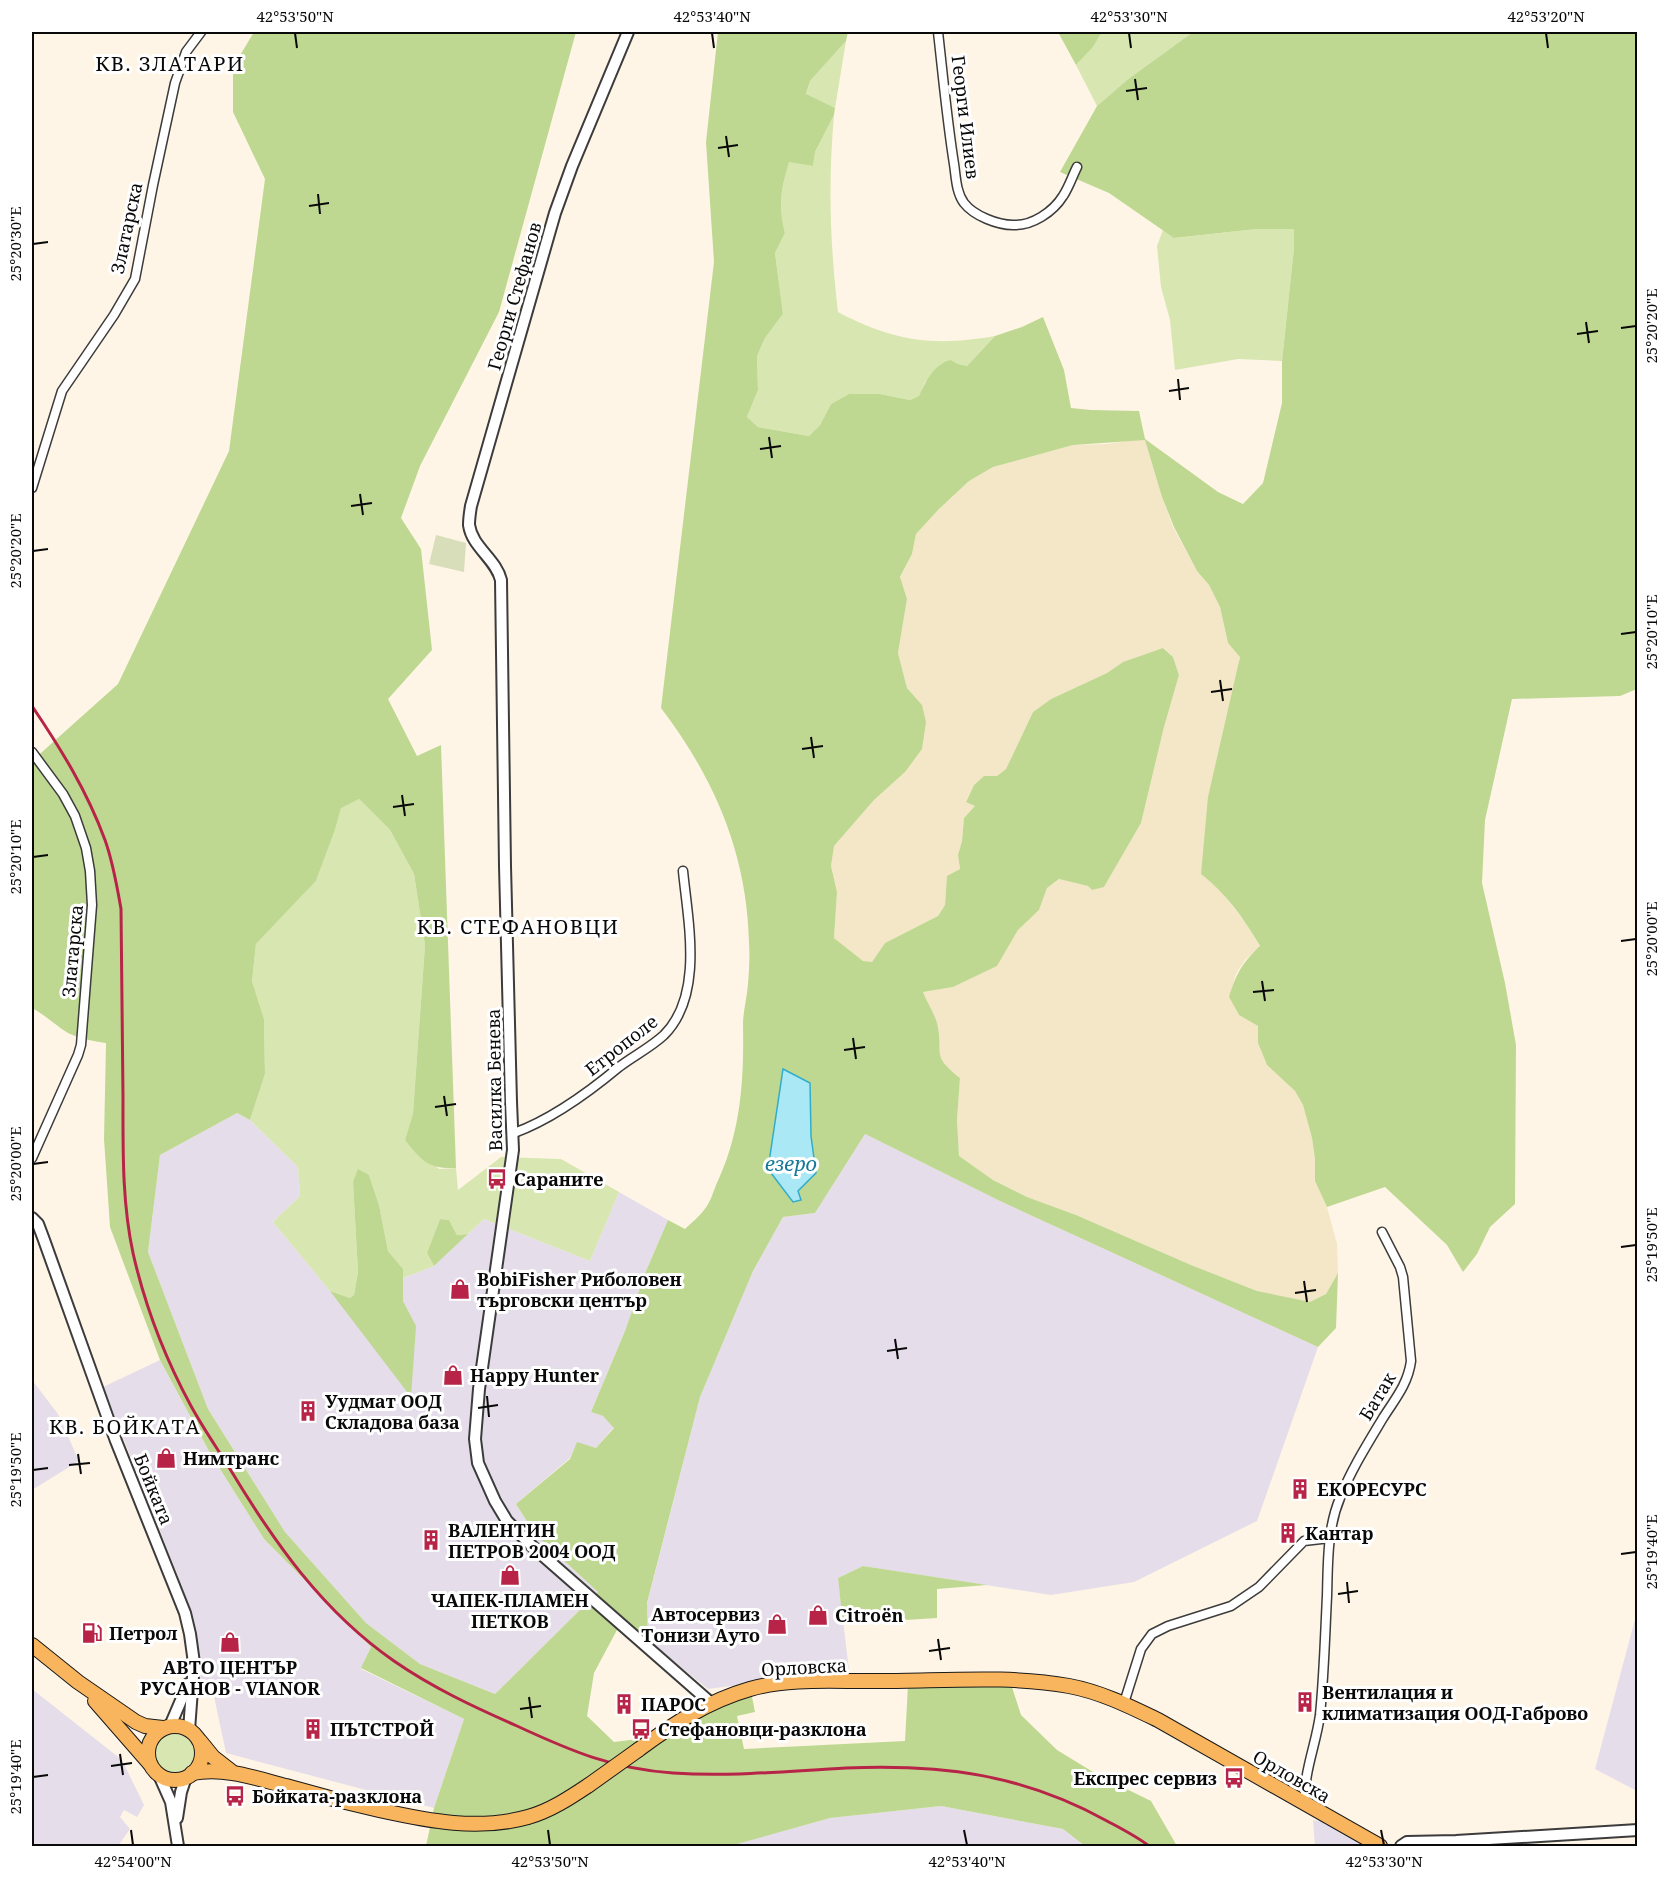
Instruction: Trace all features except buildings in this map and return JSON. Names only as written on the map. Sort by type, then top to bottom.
[{"type":"main road","points":[[32,1645],[78,1682],[136,1722],[145,1726],[177,1726],[192,1733],[201,1751],[198,1767],[189,1775],[173,1779],[155,1770],[78,1682]]},
{"type":"main road","name":"Орловска","points":[[189,1775],[211,1770],[233,1772],[426,1820],[458,1824],[498,1823],[531,1816],[554,1806],[589,1785],[699,1709],[752,1688],[781,1684],[988,1680],[1055,1684],[1088,1691],[1124,1703],[1380,1846]]},
{"type":"main road","points":[[155,1770],[148,1757],[148,1748],[156,1733],[167,1727]]},
{"type":"main road","name":"Орловска","points":[[192,1733],[213,1757],[233,1772]]},
{"type":"street","name":"Златарска","points":[[32,488],[62,391],[114,315],[135,279],[175,83],[186,52],[201,32]]},
{"type":"street","name":"Георги Стефанов","points":[[499,570],[471,534],[469,523],[471,506],[562,190],[628,32]]},
{"type":"street","name":"Георги Илиев","points":[[938,32],[959,194],[968,208],[988,219],[1008,225],[1037,219],[1058,204],[1077,167]]},
{"type":"street","name":"Василка Бенева","points":[[499,570],[511,1102],[514,1133],[476,1422],[475,1452],[495,1501],[507,1521],[522,1537],[711,1703]]},
{"type":"street","name":"Златарска","points":[[32,752],[63,794],[75,816],[86,848],[93,889],[81,1045],[32,1158]]},
{"type":"street","name":"Етрополе","points":[[514,1133],[531,1127],[593,1088],[671,1028],[689,981],[691,951],[683,871]]},
{"type":"street","name":"Бойката","points":[[32,1218],[38,1224],[117,1441],[181,1602],[190,1634],[194,1663],[192,1733]]},
{"type":"street","name":"Батак","points":[[1305,1804],[1304,1789],[1317,1731],[1323,1681],[1332,1521],[1339,1498],[1371,1438],[1405,1386],[1410,1372],[1411,1361],[1403,1277],[1382,1232]]},
{"type":"street","points":[[1124,1703],[1141,1649],[1152,1634],[1168,1626],[1231,1606],[1259,1587],[1304,1541],[1330,1538]]},
{"type":"street","name":"Бойката","points":[[167,1727],[192,1676]]},
{"type":"street","points":[[155,1770],[169,1792],[178,1846]]},
{"type":"street","points":[[176,1824],[181,1792],[189,1775]]},
{"type":"street","points":[[1401,1846],[1407,1842],[1505,1843],[1638,1830]]},
{"type":"street","points":[[1443,1846],[1456,1841]]},
{"type":"shaded area","points":[[1145,439],[1173,527],[1197,571],[1209,585],[1220,607],[1228,643],[1240,656],[1201,874],[1218,887],[1247,925],[1260,947],[1245,960],[1236,974],[1229,997],[1239,1015],[1258,1026],[1258,1043],[1267,1065],[1295,1091],[1303,1105],[1312,1138],[1315,1181],[1327,1207],[1337,1244],[1338,1273],[1326,1294],[1310,1303],[1257,1291],[1076,1215],[1027,1197],[993,1180],[959,1156],[957,1120],[960,1078],[947,1067],[939,1055],[937,1023],[923,992],[953,987],[997,966],[1018,930],[1039,910],[1047,888],[1060,879],[1088,886],[1092,890],[1104,887],[1141,823],[1179,675],[1173,657],[1164,648],[1123,662],[1107,673],[1051,699],[1033,712],[1006,769],[997,776],[984,776],[974,785],[966,801],[975,806],[964,818],[958,855],[960,869],[947,877],[945,905],[938,916],[885,943],[872,962],[864,962],[834,938],[837,892],[831,866],[834,846],[874,800],[905,772],[922,705],[907,688],[898,653],[907,599],[900,578],[912,554],[916,534],[969,481],[993,467],[1073,445],[1107,444]]},
{"type":"shaded area","points":[[237,1113],[250,1120],[298,1167],[300,1196],[273,1222],[340,1303],[416,1327],[403,1301],[403,1278],[434,1266],[484,1219],[590,1261],[619,1192],[668,1220],[591,1412],[603,1416],[614,1427],[596,1448],[577,1443],[570,1458],[516,1504],[535,1534],[598,1592],[495,1694],[420,1664],[366,1623],[285,1532],[208,1409],[148,1252],[160,1155]]},
{"type":"shaded area","points":[[865,1134],[1002,1202],[1318,1347],[1257,1521],[1134,1582],[1051,1595],[863,1566],[838,1578],[849,1671],[708,1689],[648,1641],[647,1604],[700,1397],[753,1271],[783,1217],[815,1213]]},
{"type":"shaded area","points":[[160,1360],[210,1453],[264,1539],[371,1647],[361,1669],[464,1719],[434,1808],[226,1753],[212,1687],[200,1685],[195,1640],[187,1603],[103,1387]]},
{"type":"shaded area","points":[[32,1380],[58,1414],[79,1461],[32,1490]]},
{"type":"shaded area","points":[[1637,1612],[1637,1791],[1595,1769]]},
{"type":"shaded area","points":[[32,1689],[122,1760],[144,1805],[137,1817],[124,1810],[120,1817],[130,1829],[118,1846],[32,1846]]},
{"type":"shaded area","points":[[941,1806],[1063,1829],[1085,1846],[727,1846],[830,1818]]},
{"type":"shaded area","points":[[1313,1820],[1324,1822],[1366,1846],[1315,1846]]},
{"type":"green space","points":[[254,32],[576,32],[499,312],[420,466],[401,518],[421,549],[432,650],[388,699],[417,756],[441,745],[456,1168],[439,1167],[426,1162],[405,1140],[413,1113],[425,945],[414,874],[390,830],[359,799],[341,808],[316,881],[256,944],[252,981],[264,1019],[265,1074],[250,1120],[237,1113],[160,1155],[148,1252],[208,1409],[285,1532],[366,1623],[420,1664],[495,1694],[598,1592],[535,1534],[516,1504],[570,1459],[577,1442],[596,1448],[614,1428],[603,1416],[591,1412],[668,1220],[685,1229],[702,1213],[710,1201],[731,1146],[739,1106],[743,1066],[743,1020],[749,959],[747,910],[742,879],[735,848],[712,790],[697,762],[661,708],[714,262],[706,142],[718,32],[848,32],[846,41],[810,81],[806,94],[835,108],[834,115],[815,152],[813,166],[789,162],[784,181],[781,205],[785,233],[775,253],[783,314],[765,338],[757,356],[758,390],[747,417],[758,427],[809,436],[820,425],[831,404],[849,394],[880,394],[910,400],[919,396],[928,379],[940,365],[951,360],[967,366],[995,336],[1043,317],[1064,370],[1071,408],[1139,411],[1145,439],[1218,492],[1243,504],[1263,483],[1282,403],[1282,361],[1294,229],[1257,229],[1174,238],[1109,193],[1060,172],[1097,106],[1127,80],[1193,32],[1637,32],[1637,689],[1620,696],[1512,699],[1485,820],[1482,883],[1505,983],[1516,1045],[1515,1204],[1490,1227],[1477,1254],[1463,1272],[1447,1245],[1385,1187],[1327,1207],[1315,1181],[1312,1138],[1303,1105],[1295,1091],[1267,1065],[1258,1043],[1258,1026],[1239,1015],[1229,997],[1240,969],[1260,946],[1234,907],[1219,889],[1201,874],[1208,797],[1240,657],[1228,643],[1220,607],[1209,585],[1197,571],[1174,527],[1162,497],[1145,440],[1073,445],[993,467],[969,481],[916,534],[912,554],[900,577],[907,599],[898,653],[907,688],[922,705],[926,722],[922,749],[905,772],[874,800],[834,846],[831,866],[837,892],[834,938],[863,961],[872,962],[885,943],[938,916],[945,905],[947,876],[960,869],[958,855],[964,818],[975,806],[966,802],[974,785],[984,776],[997,776],[1006,769],[1033,712],[1051,699],[1107,673],[1123,662],[1163,648],[1173,657],[1179,675],[1141,823],[1104,887],[1092,890],[1088,886],[1059,879],[1047,888],[1039,910],[1018,930],[997,966],[953,987],[923,992],[937,1023],[941,1058],[960,1078],[957,1120],[959,1156],[993,1180],[1027,1197],[1076,1215],[1257,1291],[1310,1302],[1326,1294],[1338,1273],[1336,1328],[1318,1347],[1002,1202],[865,1134],[815,1213],[783,1217],[753,1271],[700,1397],[647,1603],[648,1641],[618,1628],[594,1673],[587,1716],[614,1742],[638,1739],[686,1725],[751,1692],[755,1712],[737,1716],[744,1749],[905,1741],[908,1685],[1011,1684],[1021,1715],[1057,1750],[1098,1775],[1151,1801],[1177,1846],[1085,1846],[1063,1829],[941,1806],[830,1818],[730,1846],[426,1846],[434,1808],[464,1719],[361,1668],[371,1647],[264,1539],[210,1453],[160,1360],[110,1227],[104,1139],[106,1043],[68,1033],[32,1008],[32,761],[118,684],[229,451],[265,179],[233,112],[233,67]],"holes":[[[811,1136],[816,1173],[798,1191],[794,1202],[768,1169]]]},
{"type":"green space","points":[[1058,32],[1102,32],[1093,47],[1076,65]]},
{"type":"green space","points":[[1102,32],[1193,32],[1127,80],[1097,106],[1076,65],[1093,47]]},
{"type":"green space","points":[[846,41],[835,108],[806,95],[810,81]]},
{"type":"green space","points":[[834,115],[831,214],[838,312],[877,330],[914,339],[952,341],[995,336],[967,366],[951,360],[925,382],[919,396],[910,400],[880,394],[849,394],[831,404],[820,425],[809,436],[758,427],[747,417],[758,390],[757,356],[765,338],[783,314],[775,253],[785,233],[781,197],[789,161],[813,166],[815,152]]},
{"type":"green space","points":[[1294,228],[1282,361],[1238,359],[1175,370],[1170,320],[1161,287],[1157,246],[1163,230],[1175,238],[1257,229]]},
{"type":"green space","points":[[436,535],[466,543],[464,572],[429,564]]},
{"type":"green space","points":[[359,799],[390,830],[414,874],[425,945],[413,1113],[405,1140],[439,1169],[456,1168],[458,1190],[501,1157],[561,1159],[619,1192],[590,1261],[484,1219],[468,1234],[457,1235],[449,1220],[440,1219],[427,1253],[434,1266],[403,1278],[403,1269],[388,1251],[379,1205],[369,1175],[353,1182],[358,1272],[354,1295],[350,1298],[330,1291],[273,1222],[300,1196],[298,1167],[250,1120],[265,1074],[264,1019],[252,981],[256,944],[316,881],[341,807]]},
{"type":"green space","points":[[358,1169],[369,1175],[379,1205],[388,1251],[403,1269],[403,1301],[416,1326],[411,1397],[330,1291],[350,1298],[354,1295],[358,1272],[353,1182]]},
{"type":"green space","points":[[440,1219],[449,1220],[457,1235],[468,1234],[434,1266],[427,1253]]},
{"type":"green space","points":[[863,1566],[987,1585],[937,1589],[937,1618],[843,1624],[838,1578]]},
{"type":"green space","points":[[174,1733],[182,1734],[188,1739],[193,1745],[193,1761],[188,1767],[182,1772],[174,1773],[166,1772],[160,1767],[155,1761],[154,1753],[155,1745],[160,1739],[166,1734]]},
{"type":"water","name":"езеро","points":[[783,1069],[810,1083],[811,1136],[816,1173],[798,1191],[801,1200],[793,1202],[768,1169]]},
{"type":"railway","points":[[32,706],[82,787],[98,822],[113,865],[121,909],[125,1195],[133,1253],[150,1312],[164,1350],[205,1430],[282,1549],[322,1598],[368,1641],[409,1671],[485,1712],[556,1743],[612,1763],[651,1771],[695,1774],[881,1767],[981,1775],[1044,1792],[1075,1805],[1149,1846]]},
{"type":"place","name":"Сараните","points":[[497,1179]]},
{"type":"place","name":"BobiFisher Риболовен търговски център","points":[[460,1289]]},
{"type":"place","name":"Happy Hunter","points":[[453,1375]]},
{"type":"place","name":"Уудмат ООД Складова база","points":[[308,1411]]},
{"type":"place","name":"Нимтранс","points":[[166,1458]]},
{"type":"place","name":"ЕКОРЕСУРС","points":[[1300,1489]]},
{"type":"place","name":"Кантар","points":[[1288,1533]]},
{"type":"place","name":"ВАЛЕНТИН ПЕТРОВ 2004 ООД","points":[[431,1540]]},
{"type":"place","name":"ЧАПЕК-ПЛАМЕН ПЕТКОВ","points":[[510,1575]]},
{"type":"place","name":"Citroën","points":[[818,1615]]},
{"type":"place","name":"Автосервиз Тонизи Ауто","points":[[777,1624]]},
{"type":"place","name":"Петрол","points":[[92,1633]]},
{"type":"place","name":"АВТО ЦЕНТЪР РУСАНОВ - VIANOR","points":[[230,1642]]},
{"type":"place","name":"Вентилация и климатизация ООД-Габрово","points":[[1305,1702]]},
{"type":"place","name":"ПАРОС","points":[[624,1704]]},
{"type":"place","name":"ПЪТСТРОЙ","points":[[313,1729]]},
{"type":"place","name":"Стефановци-разклона","points":[[641,1729]]},
{"type":"place","name":"Експрес сервиз","points":[[1234,1778]]},
{"type":"place","name":"Бойката-разклона","points":[[235,1796]]},
{"type":"district","name":"КВ. ЗЛАТАРИ","points":[[170,63]]},
{"type":"district","name":"КВ. СТЕФАНОВЦИ","points":[[518,926]]},
{"type":"district","name":"КВ. БОЙКАТА","points":[[125,1426]]}]
